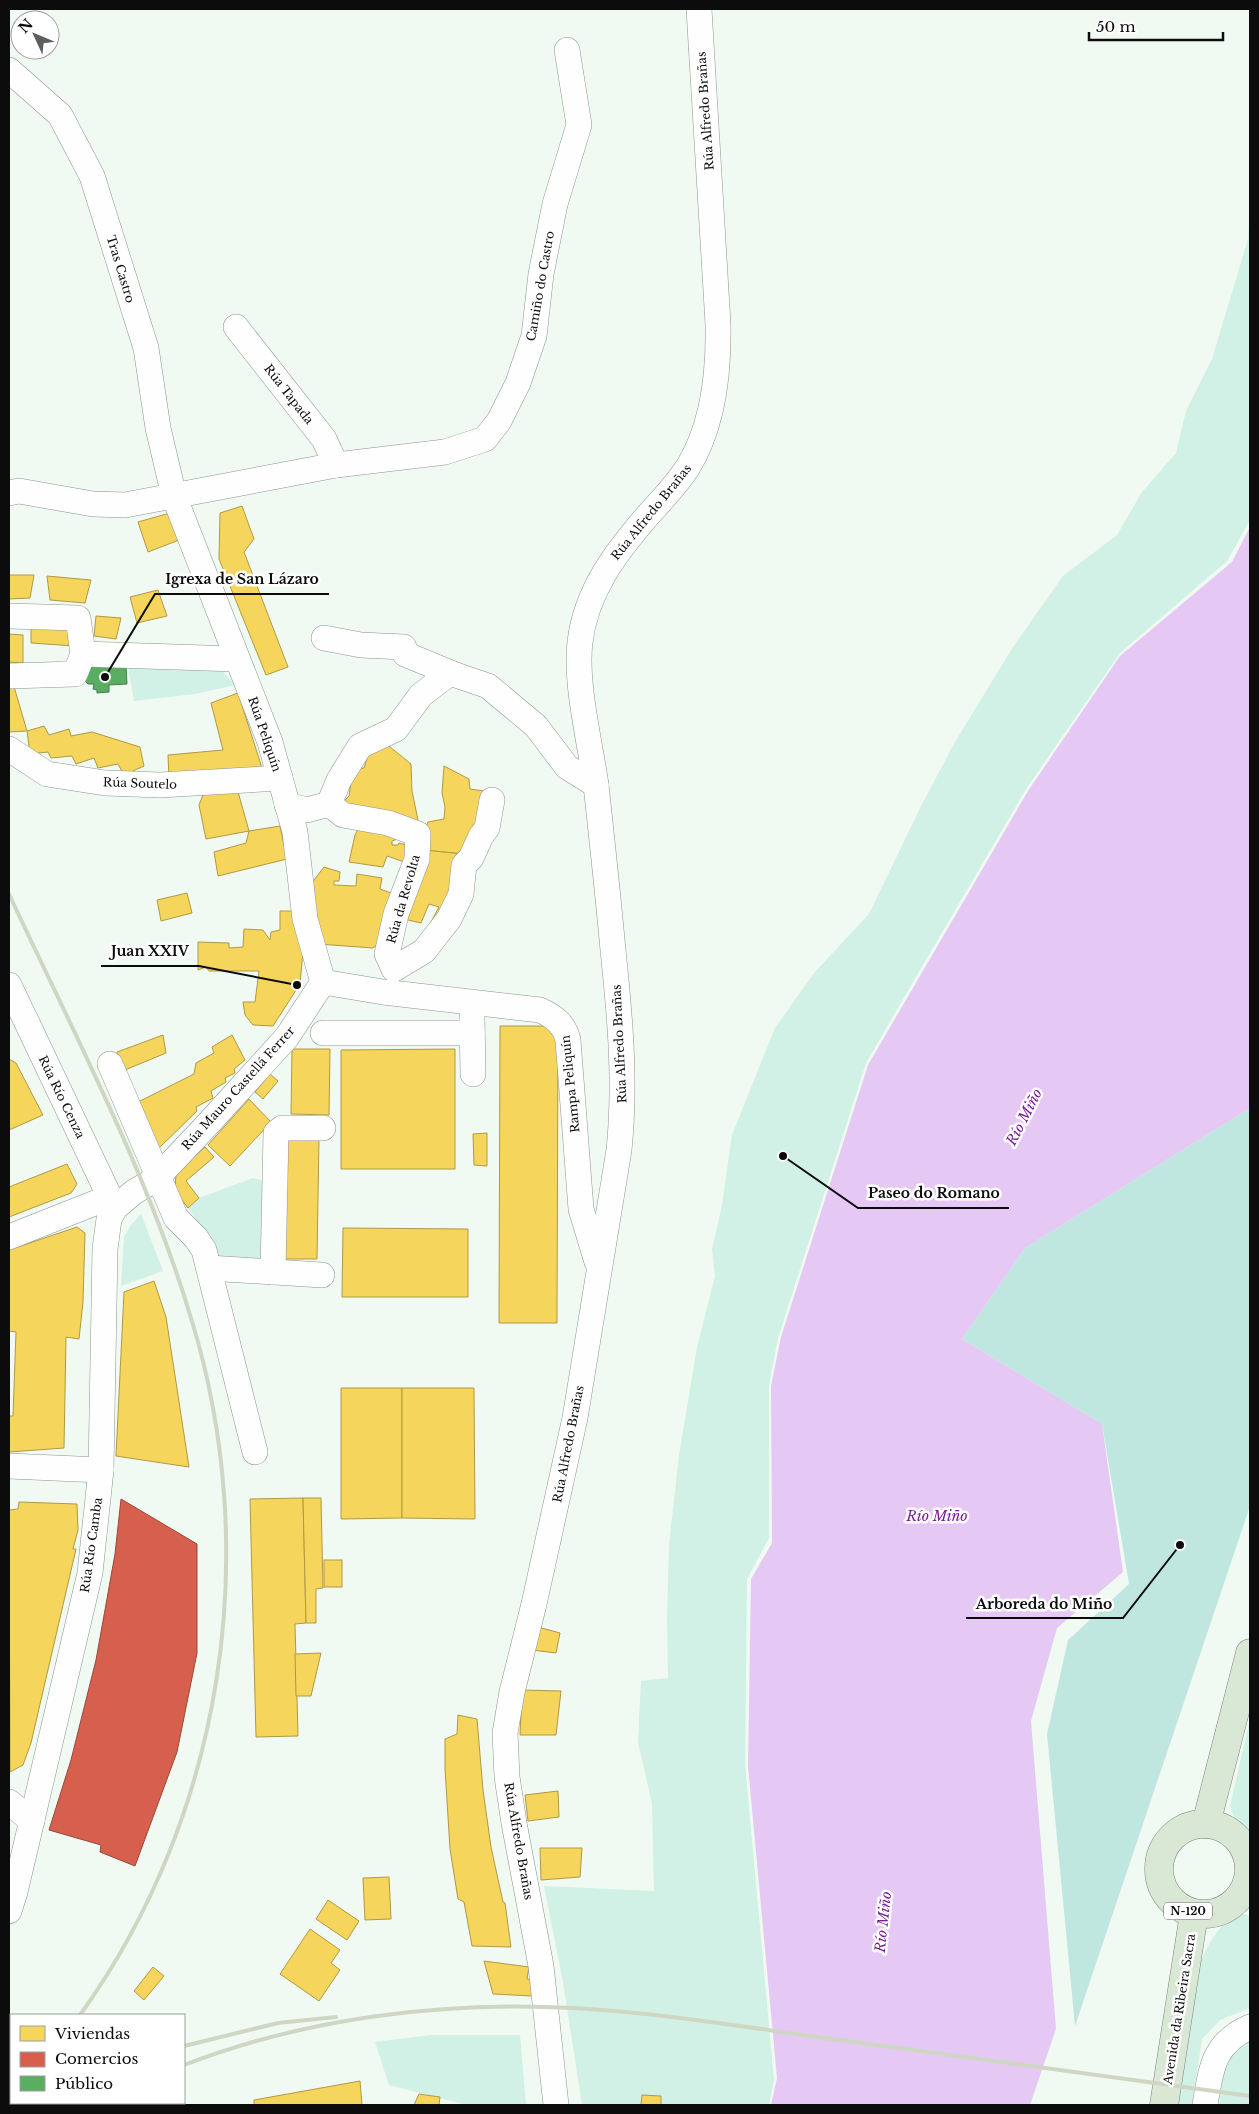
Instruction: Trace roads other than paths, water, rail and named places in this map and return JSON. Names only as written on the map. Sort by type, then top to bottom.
[{"type":"highway","points":[[1206,1824],[1250,1653]]},
{"type":"highway","name":"N-120","points":[[1206,1824],[1219,1827],[1231,1834],[1241,1844],[1248,1856],[1249,1872],[1243,1901],[1224,1910],[1209,1914],[1194,1914],[1180,1908],[1169,1898],[1161,1886],[1158,1871],[1160,1856],[1167,1843],[1178,1832],[1191,1826],[1206,1824]]},
{"type":"highway","name":"Avenida da Ribeira Sacra","points":[[1164,2105],[1194,1914]]},
{"type":"street","name":"Rúa Alfredo Brañas","points":[[556,2105],[542,1966],[507,1777],[506,1733],[512,1692],[534,1604],[575,1418],[619,1150],[622,1115],[623,1074],[618,993],[596,785],[580,668],[580,642],[586,616],[600,578],[613,557],[689,466],[707,423],[713,401],[717,373],[718,324],[699,9]]},
{"type":"street","name":"Camiño do Castro","points":[[174,496],[336,464],[444,452],[485,439],[499,421],[518,382],[534,336],[541,274],[555,204],[579,125],[567,50]]},
{"type":"street","name":"Tras Castro","points":[[9,70],[60,115],[92,176],[146,348],[158,428],[174,496]]},
{"type":"street","name":"Rúa Tapada","points":[[236,327],[324,439],[336,464]]},
{"type":"street","points":[[9,492],[19,491],[93,504],[125,505],[174,496]]},
{"type":"street","name":"Rúa Peliquín","points":[[174,496],[270,742],[295,832],[305,918],[323,982]]},
{"type":"street","points":[[9,616],[78,618],[83,654],[75,674],[9,676]]},
{"type":"street","points":[[324,638],[361,646],[404,647],[405,654],[488,686],[536,726],[567,767],[596,785]]},
{"type":"street","points":[[83,654],[237,659]]},
{"type":"street","points":[[287,805],[307,810],[329,804],[339,780],[360,746],[396,729],[421,696],[450,674],[453,674]]},
{"type":"street","name":"Rúa Soutelo","points":[[9,749],[46,774],[105,782],[160,785],[280,778]]},
{"type":"street","points":[[383,992],[394,969],[424,951],[449,919],[461,894],[464,865],[471,858],[481,836],[487,828],[492,800]]},
{"type":"street","name":"Rúa da Revolta","points":[[329,804],[343,815],[388,822],[418,834],[416,859],[396,914],[387,954],[394,969]]},
{"type":"street","name":"Rampa Peliquín","points":[[323,982],[383,992],[540,1010],[559,1021],[565,1030],[568,1040],[581,1209],[599,1267]]},
{"type":"street","name":"Rúa Mauro Castellá Ferrer","points":[[152,1181],[287,1037],[323,982]]},
{"type":"street","name":"Rúa Río Cenza","points":[[9,985],[18,1030],[113,1203]]},
{"type":"street","points":[[472,1002],[473,1074]]},
{"type":"street","points":[[323,1033],[472,1033]]},
{"type":"street","points":[[110,1064],[152,1181],[176,1218],[196,1238],[204,1250],[255,1452]]},
{"type":"street","points":[[273,1272],[276,1133],[282,1128],[323,1128]]},
{"type":"street","points":[[9,1237],[113,1203],[152,1181]]},
{"type":"street","name":"Rúa Río Camba","points":[[9,1911],[90,1573],[101,1470],[105,1249],[113,1203]]},
{"type":"street","points":[[208,1268],[322,1275]]},
{"type":"street","points":[[9,1466],[101,1470]]},
{"type":"street","points":[[9,1802],[32,1820]]},
{"type":"street","points":[[1205,2105],[1211,2072],[1216,2058],[1224,2045],[1236,2033],[1250,2026]]},
{"type":"water","name":"Río Miño","points":[[1250,527],[1250,1108],[1025,1248],[962,1339],[1102,1424],[1123,1572],[1057,1628],[1031,1721],[1056,2029],[1030,2105],[771,2105],[777,2078],[748,1766],[751,1579],[772,1543],[771,1386],[781,1337],[868,1065],[1028,791],[1120,656],[1232,562]]},
{"type":"railway","points":[[9,894],[108,1103],[153,1209],[173,1263],[191,1318],[213,1407],[224,1498],[225,1589],[216,1679],[197,1768],[168,1855],[129,1937],[81,2014]]},
{"type":"railway","points":[[185,2065],[278,2035],[326,2024],[376,2016],[475,2007],[573,2008],[676,2017],[1250,2096]]},
{"type":"railway","points":[[185,2046],[278,2023],[336,2017]]},
{"type":"place","name":"Igrexa de San Lázaro","points":[[105,677]]},
{"type":"place","name":"Juan XXIV","points":[[297,985]]},
{"type":"place","name":"Paseo do Romano","points":[[783,1156]]},
{"type":"place","name":"Arboreda do Miño","points":[[1180,1545]]}]
